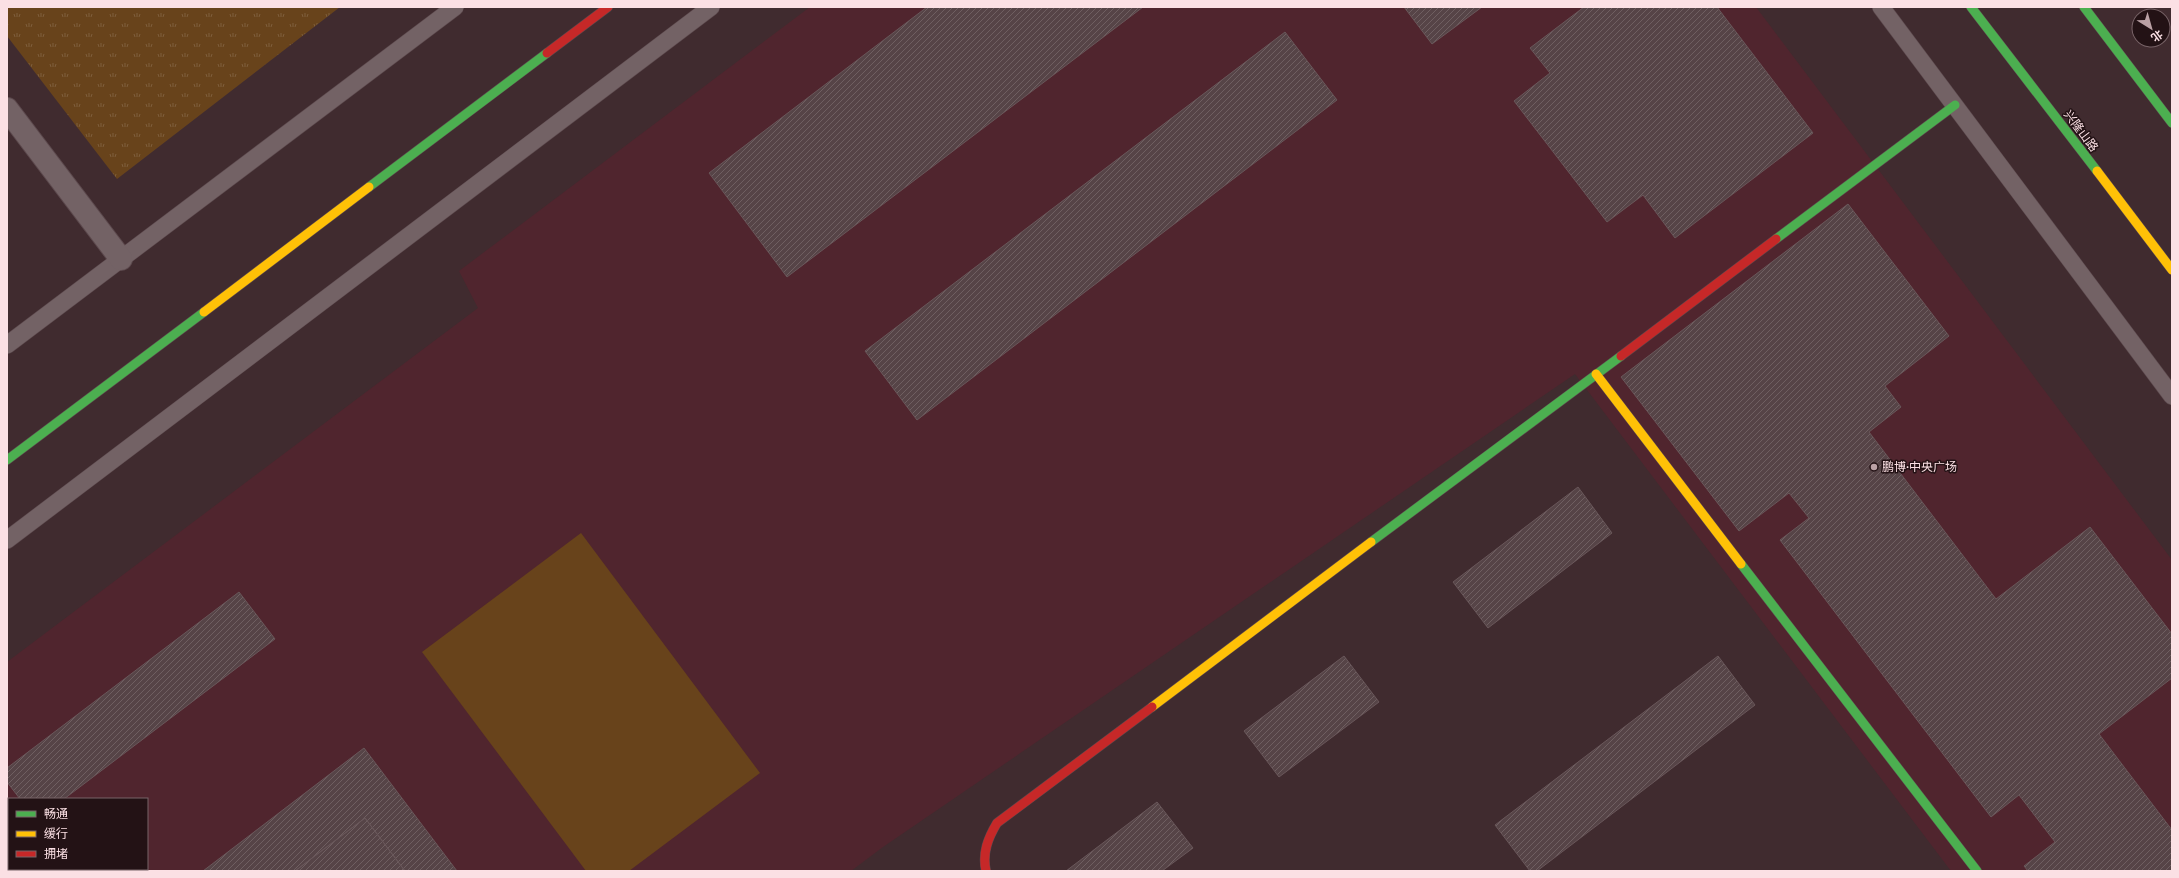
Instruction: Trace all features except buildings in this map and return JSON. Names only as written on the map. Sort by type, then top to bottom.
[{"type":"street","points":[[7,460],[608,7]]},
{"type":"street","name":"兴隆山路","points":[[1972,7],[2172,270]]},
{"type":"street","points":[[2084,7],[2172,123]]},
{"type":"street","points":[[986,871],[984,856],[986,844],[997,823],[1954,105]]},
{"type":"street","points":[[7,109],[121,259]]},
{"type":"street","points":[[1596,374],[1977,871]]},
{"type":"lane","points":[[7,345],[455,7]]},
{"type":"lane","points":[[7,540],[711,7]]},
{"type":"lane","points":[[1881,7],[2172,396]]},
{"type":"shaded area","points":[[810,7],[1756,7],[2172,560],[2172,871],[1951,871],[1575,374],[883,847],[851,871],[7,871],[7,662],[478,308],[459,271]]},
{"type":"green space","points":[[7,7],[340,7],[117,179],[7,36]]},
{"type":"green space","points":[[581,533],[760,773],[629,871],[586,871],[422,652]]},
{"type":"traffic: fast","points":[[1971,7],[2097,171]]},
{"type":"traffic: fast","points":[[2084,7],[2172,123]]},
{"type":"traffic: fast","points":[[369,187],[547,53]]},
{"type":"traffic: fast","points":[[1776,239],[1955,105]]},
{"type":"traffic: fast","points":[[7,460],[204,312]]},
{"type":"traffic: fast","points":[[1371,542],[1621,356]]},
{"type":"traffic: fast","points":[[1741,564],[1977,871]]},
{"type":"traffic: slow","points":[[2097,171],[2172,270]]},
{"type":"traffic: slow","points":[[204,312],[369,187]]},
{"type":"traffic: slow","points":[[1596,374],[1741,564]]},
{"type":"traffic: slow","points":[[1152,707],[1371,542]]},
{"type":"traffic: jam","points":[[547,53],[608,7]]},
{"type":"traffic: jam","points":[[1621,356],[1776,239]]},
{"type":"traffic: jam","points":[[986,871],[985,852],[991,834],[997,823],[1152,707]]},
{"type":"place","name":"鹏博·中央广场","points":[[1874,467]]}]
